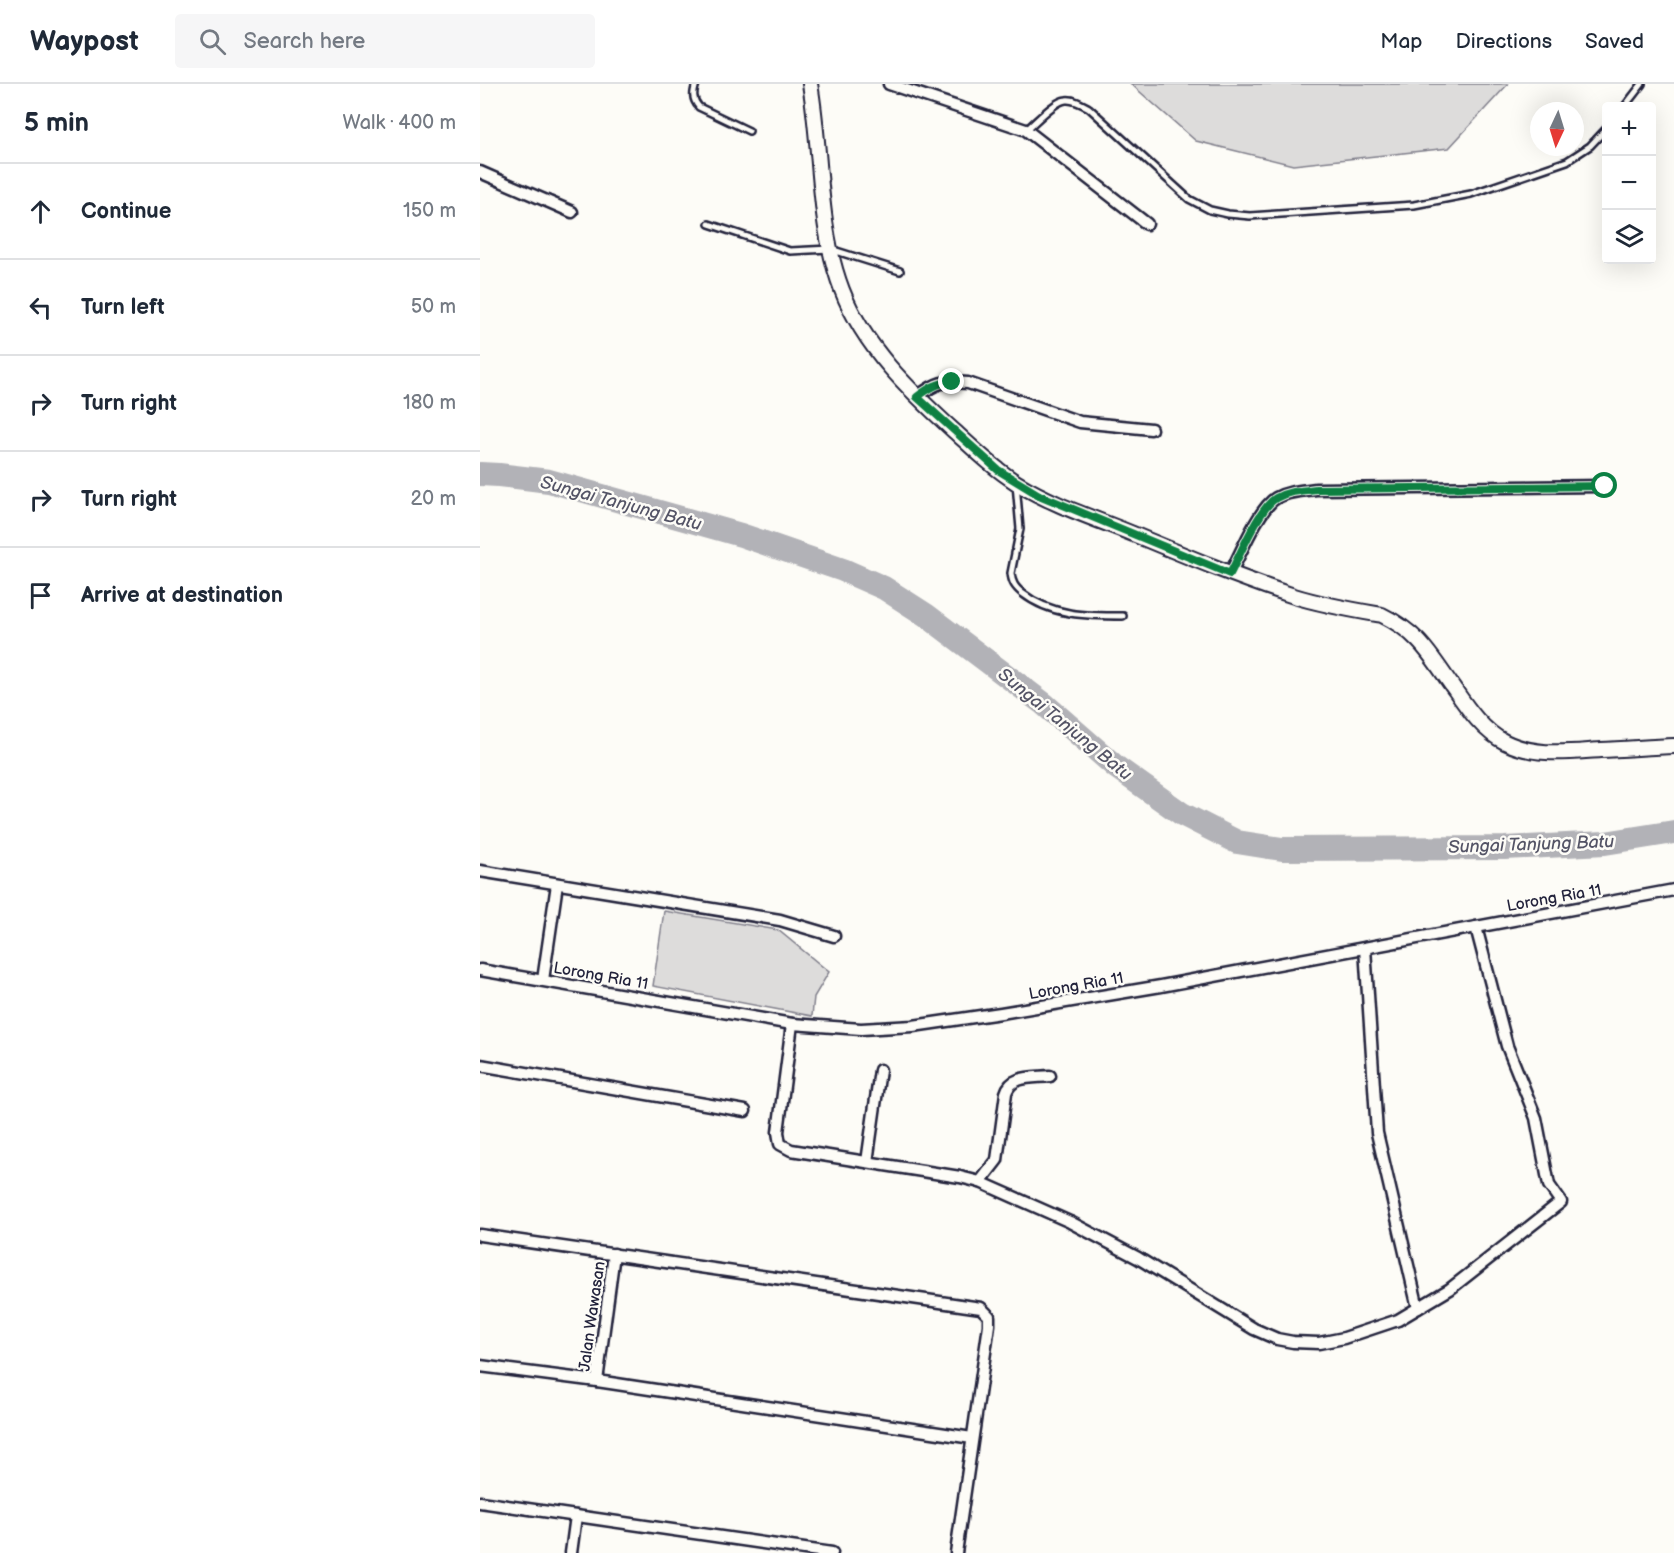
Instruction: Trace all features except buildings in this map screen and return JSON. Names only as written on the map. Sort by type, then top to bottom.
[{"type":"street","points":[[810,84],[826,226],[830,249],[843,292],[865,336],[884,360],[917,397],[998,470],[1039,495],[1230,574],[1296,596],[1382,615],[1395,621],[1420,640],[1471,712],[1489,731],[1505,742],[1548,753],[1674,746]]},
{"type":"street","points":[[889,84],[1026,130],[1148,224]]},
{"type":"street","points":[[480,172],[572,212]]},
{"type":"street","points":[[917,397],[938,383],[968,383],[1080,422],[1151,429]]},
{"type":"street","points":[[1230,574],[1263,510],[1274,499],[1289,492],[1316,489],[1605,486]]},
{"type":"street","points":[[480,871],[780,920],[834,936]]},
{"type":"street","points":[[543,980],[557,884]]},
{"type":"street","name":"Lorong Ria 11","points":[[480,970],[792,1024],[861,1029],[913,1026],[1161,986],[1674,890]]},
{"type":"street","points":[[792,1024],[778,1132],[780,1144],[790,1150],[980,1182],[1070,1222],[1138,1258],[1254,1329],[1278,1340],[1319,1343],[1344,1338],[1398,1320],[1450,1289],[1561,1202],[1549,1185],[1536,1118],[1507,1046],[1476,927]]},
{"type":"street","points":[[1365,948],[1377,1133],[1418,1308]]},
{"type":"street","points":[[480,1065],[745,1111]]},
{"type":"street","points":[[867,1162],[880,1070]]},
{"type":"street","points":[[980,1182],[997,1160],[1008,1086],[1015,1080],[1050,1076]]},
{"type":"street","points":[[480,1235],[981,1308],[989,1316],[989,1324],[956,1553]]},
{"type":"street","name":"Jalan Wawasan","points":[[597,1381],[614,1254]]},
{"type":"street","points":[[480,1366],[597,1381],[972,1438]]},
{"type":"street","points":[[480,1502],[832,1553]]},
{"type":"street","points":[[571,1553],[576,1516]]},
{"type":"lane","points":[[696,84],[693,94],[694,102],[699,107],[749,131]]},
{"type":"lane","points":[[1628,102],[1642,84]]},
{"type":"lane","points":[[1026,130],[1054,106],[1065,100],[1078,102],[1089,108],[1189,199],[1210,210],[1250,216],[1414,205],[1471,194],[1567,161],[1590,146],[1602,133]]},
{"type":"lane","points":[[709,224],[790,251],[830,249],[900,271]]},
{"type":"lane","points":[[1016,482],[1020,529],[1011,573],[1014,586],[1030,599],[1056,611],[1083,615],[1123,616]]},
{"type":"shaded area","points":[[1131,84],[1508,84],[1449,148],[1293,165],[1196,141]]},
{"type":"shaded area","points":[[664,911],[778,930],[829,972],[814,997],[812,1016],[653,986]]},
{"type":"waterway","name":"Sungai Tanjung Batu","points":[[480,474],[549,481],[741,535],[843,570],[884,588],[926,615],[1044,704],[1116,767],[1182,814],[1237,842],[1282,849],[1505,848],[1605,843],[1674,832]]},
{"type":"route","points":[[952,382],[938,383],[917,397],[998,470],[1039,495],[1230,574],[1263,510],[1274,499],[1289,492],[1316,489],[1605,486]]}]
